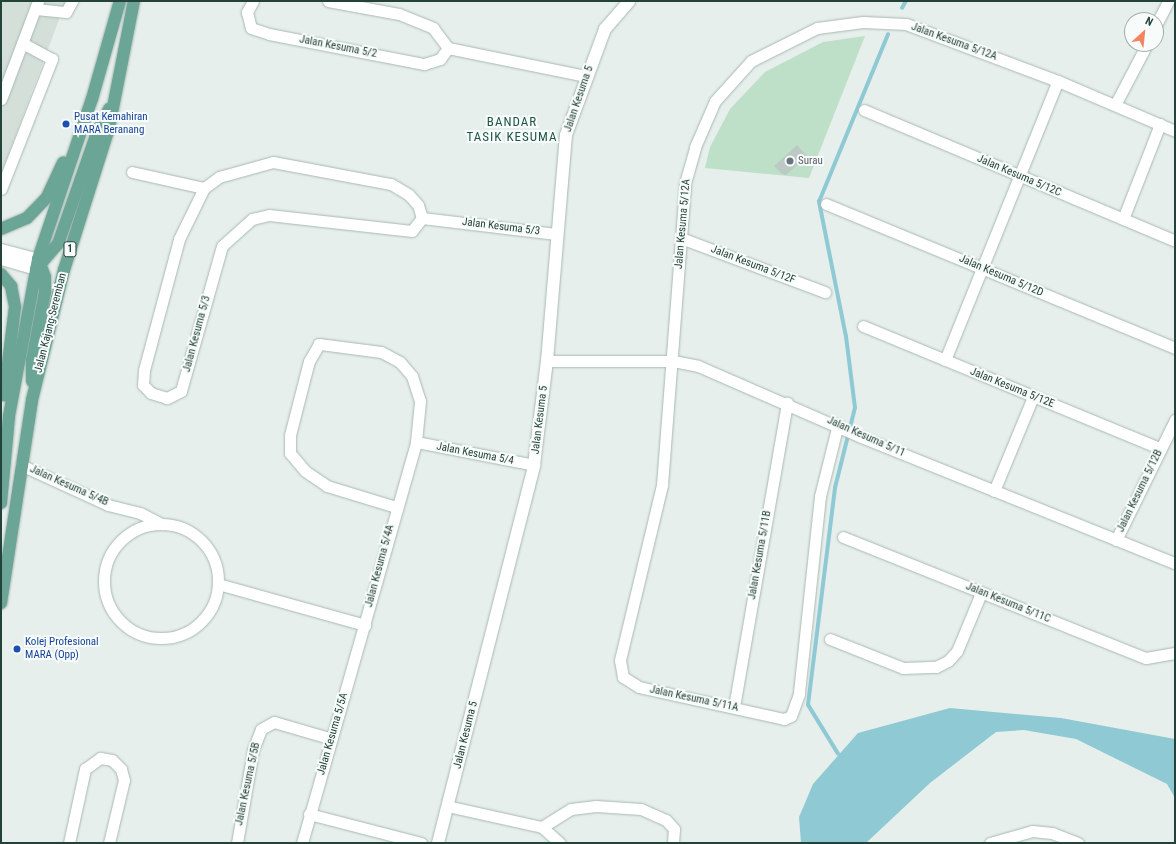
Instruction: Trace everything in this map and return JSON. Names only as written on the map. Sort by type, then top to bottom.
[{"type":"main road","name":"Jalan Kajang-Seremban","points":[[1,503],[9,416],[38,264],[92,99],[120,1]]},
{"type":"main road","name":"Jalan Kajang-Seremban","points":[[1,603],[32,400],[64,270],[109,128],[134,1]]},
{"type":"main road","points":[[1,229],[27,218],[47,197],[92,99]]},
{"type":"main road","points":[[32,400],[32,360],[45,292],[38,264],[58,244],[98,130],[114,100]]},
{"type":"main road","points":[[1,274],[11,286],[15,307],[1,414]]},
{"type":"street","name":"Jalan Kesuma 5/2","points":[[253,1],[247,12],[251,28],[269,34],[424,64],[440,59],[448,48]]},
{"type":"street","points":[[328,1],[399,14],[433,28],[448,48],[586,76]]},
{"type":"street","name":"Jalan Kesuma 5","points":[[438,843],[534,465],[547,361],[556,234],[566,135],[586,76],[605,29],[629,1]]},
{"type":"street","points":[[1163,12],[1168,1]]},
{"type":"street","points":[[1,100],[24,44],[37,5],[66,12],[71,4]]},
{"type":"street","name":"Jalan Kesuma 5/12A","points":[[673,361],[685,182],[695,147],[715,101],[751,61],[817,28],[863,22],[906,24],[1058,81],[1175,131]]},
{"type":"street","points":[[1,189],[52,59],[24,44]]},
{"type":"street","points":[[1115,105],[1143,52]]},
{"type":"street","points":[[945,360],[1022,177],[1058,81]]},
{"type":"street","name":"Jalan Kesuma 5/12C","points":[[864,110],[1175,242]]},
{"type":"street","points":[[1123,219],[1160,124]]},
{"type":"street","name":"Jalan Kesuma 5/3","points":[[273,162],[391,184],[409,195],[418,205],[422,218],[412,231],[269,215],[252,219],[222,246],[181,391],[167,398],[151,393],[143,385],[144,370],[179,239],[204,188],[219,177],[273,162]]},
{"type":"street","points":[[132,172],[204,188]]},
{"type":"street","name":"Jalan Kesuma 5/12D","points":[[826,204],[1175,348]]},
{"type":"street","name":"Jalan Kesuma 5/3","points":[[422,218],[556,234]]},
{"type":"street","name":"Jalan Kesuma 5/12F","points":[[681,238],[825,292]]},
{"type":"street","points":[[1,249],[38,264]]},
{"type":"street","points":[[1,259],[38,264]]},
{"type":"street","name":"Jalan Kesuma 5/12E","points":[[863,326],[1161,449]]},
{"type":"street","name":"Jalan Kesuma 5/4A","points":[[365,626],[396,507],[416,442],[420,401],[412,376],[400,362],[381,352],[319,344],[309,361],[290,435],[290,453],[305,471],[327,486],[396,507]]},
{"type":"street","name":"Jalan Kesuma 5/11","points":[[547,361],[673,361],[698,366],[1175,564]]},
{"type":"street","name":"Jalan Kesuma 5/11A","points":[[673,361],[662,485],[620,660],[623,677],[639,687],[784,718],[795,711],[820,496],[846,428]]},
{"type":"street","points":[[994,490],[1033,397]]},
{"type":"street","name":"Jalan Kesuma 5/11B","points":[[734,707],[787,403]]},
{"type":"street","name":"Jalan Kesuma 5/12B","points":[[1116,540],[1175,420]]},
{"type":"street","name":"Jalan Kesuma 5/4","points":[[416,442],[534,465]]},
{"type":"street","name":"Jalan Kesuma 5/4B","points":[[21,465],[108,505],[140,513],[162,524]]},
{"type":"street","name":"Jalan Kesuma 5/4B","points":[[162,524],[180,527],[204,545],[216,566],[218,584],[214,603],[203,619],[188,631],[170,637],[138,632],[117,618],[104,588],[106,563],[114,547],[127,534],[144,526],[162,524]]},
{"type":"street","name":"Jalan Kesuma 5/11C","points":[[843,537],[1146,658],[1175,652]]},
{"type":"street","points":[[218,584],[365,626]]},
{"type":"street","points":[[830,639],[903,668],[936,667],[948,661],[957,651],[981,592]]},
{"type":"street","name":"Jalan Kesuma 5/5A","points":[[302,843],[309,814],[365,626]]},
{"type":"street","name":"Jalan Kesuma 5/5B","points":[[237,843],[253,750],[262,729],[274,722],[332,739]]},
{"type":"street","points":[[69,843],[86,769],[100,758],[112,760],[121,768],[124,780],[109,843]]},
{"type":"street","points":[[447,806],[542,827],[560,843]]},
{"type":"street","points":[[542,827],[571,809],[596,806],[641,809],[666,820],[674,829],[673,843]]},
{"type":"street","points":[[309,814],[421,843]]},
{"type":"street","points":[[990,843],[1032,831],[1052,833],[1078,843]]},
{"type":"shaded area","points":[[1,1],[66,1],[1,174]]},
{"type":"green space","points":[[865,36],[809,178],[705,168],[710,147],[730,109],[765,72],[823,42]]},
{"type":"water","points":[[950,708],[1061,718],[1175,739],[1175,798],[1167,784],[1076,739],[1024,730],[996,732],[930,783],[866,843],[801,843],[799,817],[813,784],[858,733]]},
{"type":"building","name":"Surau","points":[[797,145],[807,156],[786,175],[782,174],[774,166]]},
{"type":"waterway","points":[[902,8],[906,1]]},
{"type":"waterway","points":[[838,754],[808,705],[835,488],[855,408],[846,337],[819,202],[888,35]]},
{"type":"place","name":"Pusat Kemahiran MARA Beranang","points":[[66,124]]},
{"type":"place","name":"Surau","points":[[790,161]]},
{"type":"place","name":"Kolej Profesional MARA (Opp)","points":[[17,649]]},
{"type":"district","name":"BANDAR TASIK KESUMA","points":[[512,130]]}]
